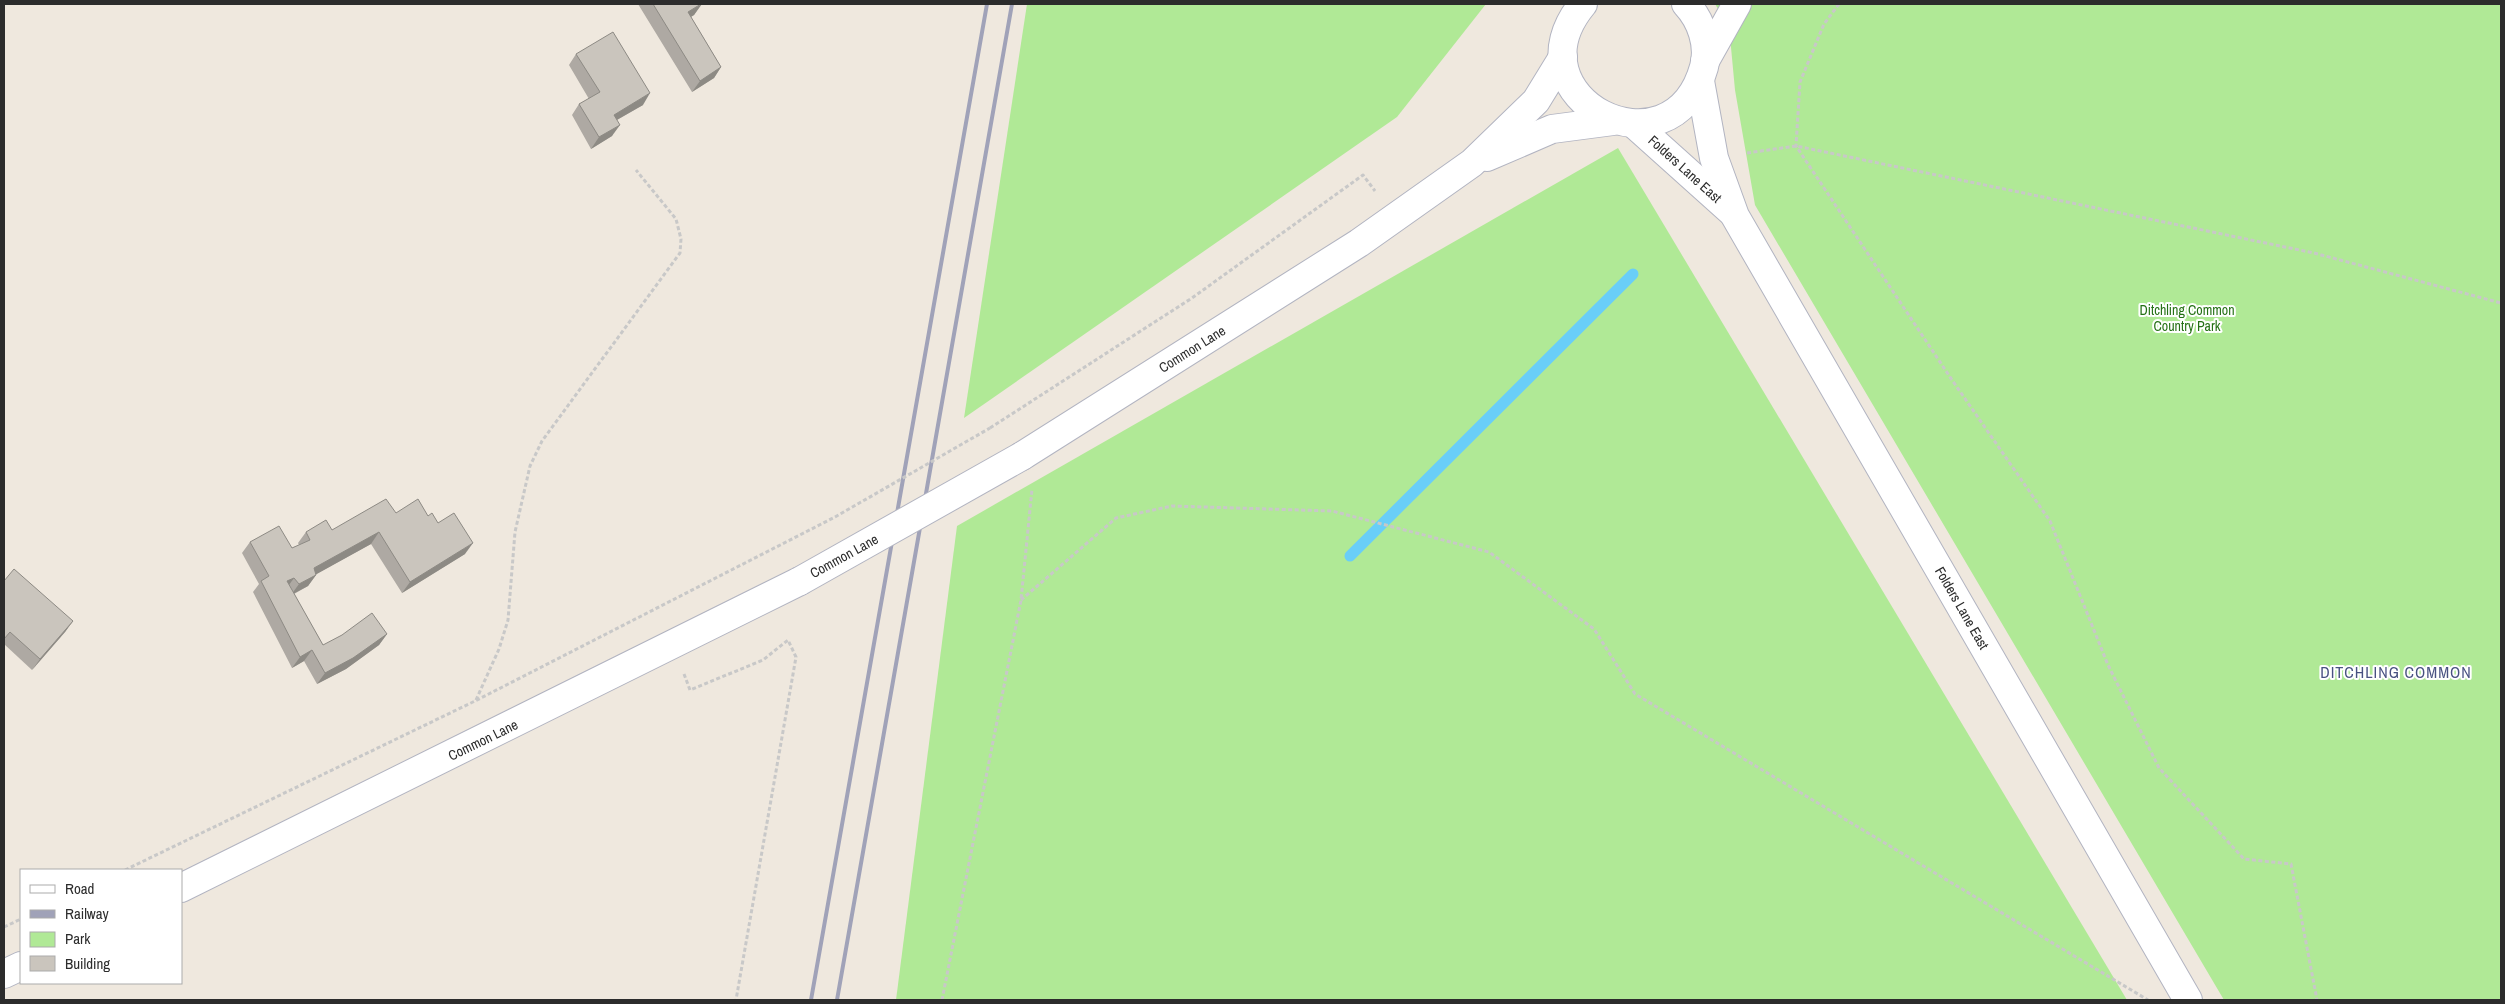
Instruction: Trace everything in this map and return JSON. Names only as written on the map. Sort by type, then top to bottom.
[{"type":"main road","name":"Folders Lane East","points":[[1560,4],[1568,78],[1578,96],[1594,111],[1623,122],[1735,216]]},
{"type":"main road","name":"Common Lane","points":[[182,888],[477,743],[800,581],[1022,456],[1360,243],[1472,163],[1536,101],[1564,46],[1573,16],[1583,4]]},
{"type":"main road","name":"Folders Lane East","points":[[1686,4],[1701,28],[1705,44],[1703,71],[1714,158],[1735,216],[2188,1000]]},
{"type":"main road","name":"Common Lane","points":[[1472,163],[1552,129],[1655,121],[1674,112],[1690,97],[1737,4]]},
{"type":"main road","points":[[4,974],[20,966]]},
{"type":"path","points":[[1839,4],[1824,24],[1800,82],[1796,146],[2050,521],[2108,665],[2159,768],[2244,859],[2291,864],[2317,1000]]},
{"type":"path","points":[[1714,158],[1796,146],[2314,253],[2501,303]]},
{"type":"path","points":[[477,743],[473,718],[475,701],[499,649],[508,620],[515,532],[530,466],[542,441],[680,254],[681,239],[676,219],[636,170]]},
{"type":"path","points":[[127,869],[475,701],[835,517],[990,428]]},
{"type":"path","points":[[942,1000],[1021,600],[1033,486],[1022,456]]},
{"type":"path","points":[[1021,600],[1116,518],[1172,506],[1332,511],[1489,552],[1594,630],[1635,694],[2148,1000]]},
{"type":"path","points":[[681,668],[690,690],[763,660],[788,640],[796,657],[736,1000]]},
{"type":"path","points":[[4,927],[20,919]]},
{"type":"green space","points":[[1027,4],[1486,4],[1397,117],[964,418]]},
{"type":"green space","name":"Ditchling Common Country Park","points":[[1715,4],[2501,4],[2501,1000],[2224,1000],[1755,205],[1735,90],[1729,26]]},
{"type":"green space","points":[[1618,148],[2127,1000],[896,1000],[957,526]]},
{"type":"building","points":[[653,4],[701,4],[688,12],[721,67],[700,81]]},
{"type":"building","points":[[613,32],[650,93],[614,115],[620,125],[599,137],[579,104],[600,92],[576,54]]},
{"type":"building","points":[[386,499],[396,513],[418,499],[428,516],[432,513],[438,523],[454,513],[473,543],[410,582],[379,532],[314,568],[316,575],[299,584],[294,578],[287,581],[323,645],[342,635],[372,613],[387,634],[353,658],[325,673],[312,650],[300,657],[261,581],[269,576],[250,542],[279,526],[292,548],[310,540],[306,532],[326,520],[332,530]]},
{"type":"building","points":[[14,569],[73,621],[40,659],[10,632],[4,639],[4,581]]},
{"type":"waterway","points":[[1350,556],[1633,274]]},
{"type":"railway","points":[[811,1000],[987,4]]},
{"type":"railway","points":[[837,1000],[1012,4]]},
{"type":"district","name":"DITCHLING COMMON","points":[[2396,672]]}]
